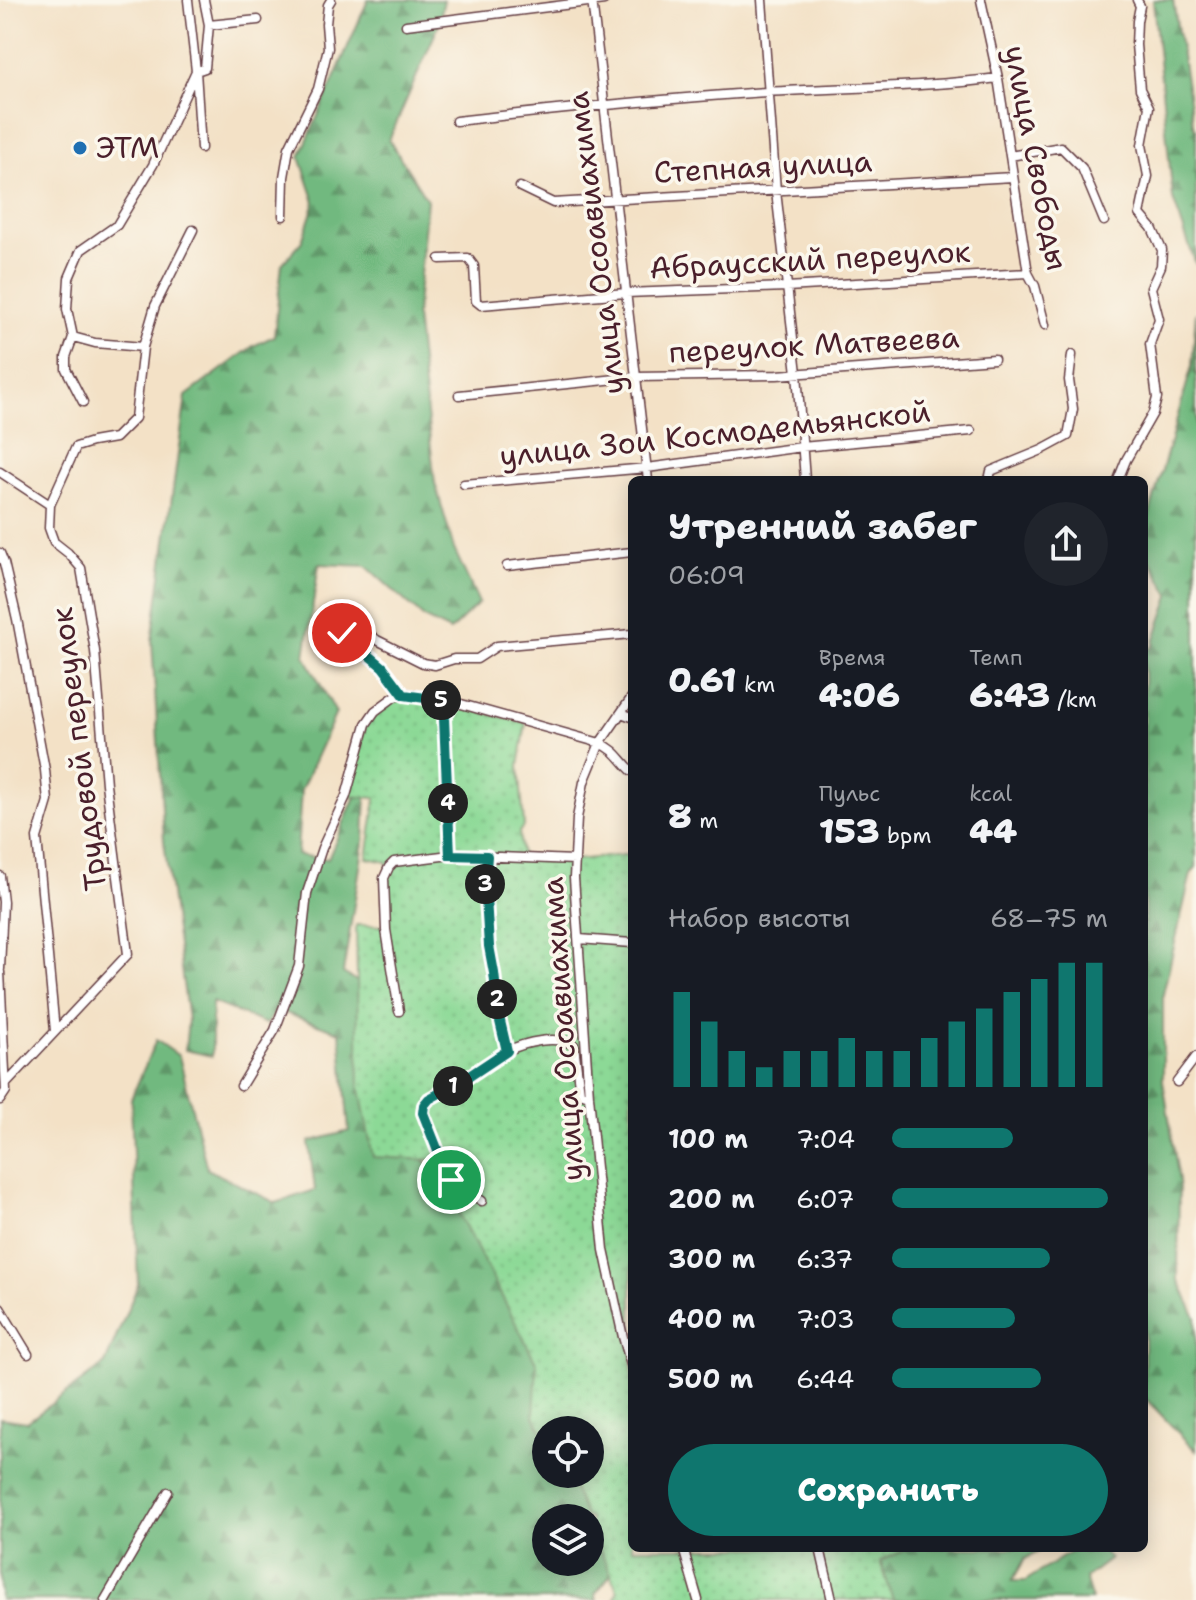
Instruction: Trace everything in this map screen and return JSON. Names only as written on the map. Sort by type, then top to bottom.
[{"type":"street","points":[[188,0],[201,148]]},
{"type":"street","points":[[83,402],[66,369],[66,357],[73,337],[67,309],[69,278],[81,250],[117,225],[153,165],[196,71],[205,68],[209,25],[204,0]]},
{"type":"street","points":[[283,216],[284,177],[289,148],[318,89],[328,48],[326,24],[331,0]]},
{"type":"street","name":"улица Осоавиахима","points":[[592,0],[648,476]]},
{"type":"street","points":[[406,25],[604,0]]},
{"type":"street","points":[[762,0],[776,191],[797,373],[805,476]]},
{"type":"street","name":"улица Свободы","points":[[981,0],[998,78],[1028,273],[1035,286],[1045,325]]},
{"type":"street","points":[[1120,476],[1153,413],[1157,398],[1150,344],[1159,319],[1151,288],[1161,266],[1162,250],[1152,228],[1140,214],[1148,176],[1142,145],[1149,107],[1140,89],[1136,45],[1140,6],[1137,0]]},
{"type":"street","points":[[209,25],[258,20]]},
{"type":"street","points":[[456,121],[604,104],[769,92],[941,85],[998,78]]},
{"type":"street","points":[[1010,156],[1061,147],[1082,168],[1104,221]]},
{"type":"street","name":"Степная улица","points":[[520,187],[553,203],[1013,177]]},
{"type":"street","points":[[0,472],[50,505],[76,447],[115,438],[135,418],[143,347],[155,306],[193,230]]},
{"type":"street","name":"Абраусский переулок","points":[[440,259],[468,258],[474,266],[476,301],[481,305],[626,293],[1028,273]]},
{"type":"street","points":[[73,337],[95,343],[143,347]]},
{"type":"street","points":[[990,476],[991,471],[1068,436],[1073,409],[1069,380],[1072,355]]},
{"type":"street","name":"переулок Матвеева","points":[[459,395],[636,377],[797,373],[994,359]]},
{"type":"street","name":"улица Зои Космодемьянской","points":[[464,484],[647,468],[802,447],[971,431]]},
{"type":"street","name":"Трудовой переулок","points":[[6,1084],[128,954],[106,784],[95,651],[81,568],[54,542],[49,528],[50,505]]},
{"type":"street","points":[[507,566],[628,552]]},
{"type":"street","points":[[0,553],[17,619],[45,770],[48,801],[37,838],[55,1031]]},
{"type":"street","points":[[404,695],[383,667],[342,633],[336,623],[340,615],[377,640],[423,663],[435,665],[454,659],[477,659],[497,646],[628,634]]},
{"type":"street","points":[[241,1086],[275,1030],[299,966],[307,893],[322,848],[346,796],[366,724],[375,711],[394,697],[404,695],[454,702],[600,743],[615,750],[628,767]]},
{"type":"street","points":[[450,855],[444,718],[454,702]]},
{"type":"street","name":"улица Осоавиахима","points":[[628,703],[600,743],[584,782],[577,818],[574,878],[589,1096],[604,1250],[628,1336]]},
{"type":"street","points":[[621,713],[628,716]]},
{"type":"street","points":[[399,1011],[386,930],[384,878],[394,862],[450,855],[575,860]]},
{"type":"street","points":[[487,856],[485,882],[489,946],[507,1051]]},
{"type":"street","points":[[0,876],[3,902],[0,971],[6,1084],[6,1091],[0,1100]]},
{"type":"street","points":[[579,939],[628,943]]},
{"type":"street","points":[[482,1201],[455,1184],[447,1174],[423,1113],[429,1099],[507,1051],[537,1042],[565,1040],[574,1045],[580,1093],[589,1096]]},
{"type":"street","points":[[1177,1082],[1196,1057]]},
{"type":"street","points":[[0,1308],[28,1354]]},
{"type":"street","points":[[105,1600],[168,1492]]},
{"type":"street","points":[[684,1552],[698,1600]]},
{"type":"street","points":[[821,1552],[832,1600]]},
{"type":"green space","points":[[368,0],[444,0],[438,27],[389,140],[427,200],[416,317],[435,483],[454,549],[479,603],[450,631],[425,619],[366,566],[319,564],[305,656],[336,713],[301,790],[297,855],[328,859],[367,769],[364,842],[343,973],[365,986],[397,1096],[424,1160],[469,1208],[547,1341],[546,1416],[532,1416],[532,1488],[586,1488],[598,1504],[532,1504],[532,1576],[604,1576],[604,1512],[628,1543],[629,1552],[595,1594],[597,1600],[0,1600],[0,1418],[27,1422],[105,1364],[138,1285],[131,1099],[156,1040],[179,1056],[207,1169],[276,1203],[315,1190],[309,1142],[349,1131],[340,1032],[277,1010],[266,1024],[212,1002],[212,1056],[185,1050],[188,1020],[164,842],[152,641],[186,396],[253,346],[274,336],[282,264],[302,241],[315,202],[300,157]]},
{"type":"green space","points":[[1153,0],[1173,0],[1196,131],[1196,265],[1173,199]]},
{"type":"green space","points":[[1196,312],[1196,867],[1191,874],[1163,994],[1163,1081],[1179,1181],[1178,1279],[1196,1318],[1196,1451],[1148,1401],[1148,649],[1152,647],[1170,595],[1148,557],[1148,519],[1192,366]]},
{"type":"green space","points":[[407,694],[526,723],[519,766],[524,825],[519,832],[522,857],[575,860],[628,856],[628,1552],[901,1552],[880,1561],[893,1600],[614,1600],[618,1591],[604,1559],[604,1504],[580,1504],[573,1488],[604,1488],[604,1416],[534,1416],[537,1364],[431,1160],[373,1157],[359,1085],[356,925],[386,926],[388,867],[387,862],[367,858],[376,798],[346,796],[366,724],[375,711]]},
{"type":"green space","points":[[901,1552],[1038,1552],[1025,1559],[1012,1581],[1025,1581],[1071,1552],[1104,1552],[1110,1559],[1085,1578],[1092,1600],[893,1600],[880,1561]]},
{"type":"place","name":"ЭТМ","points":[[80,148]]},
{"type":"route","points":[[342,633],[383,667],[404,695],[454,702],[444,718],[450,855],[487,856],[485,882],[489,946],[507,1051],[424,1105],[423,1113],[451,1180]]}]
